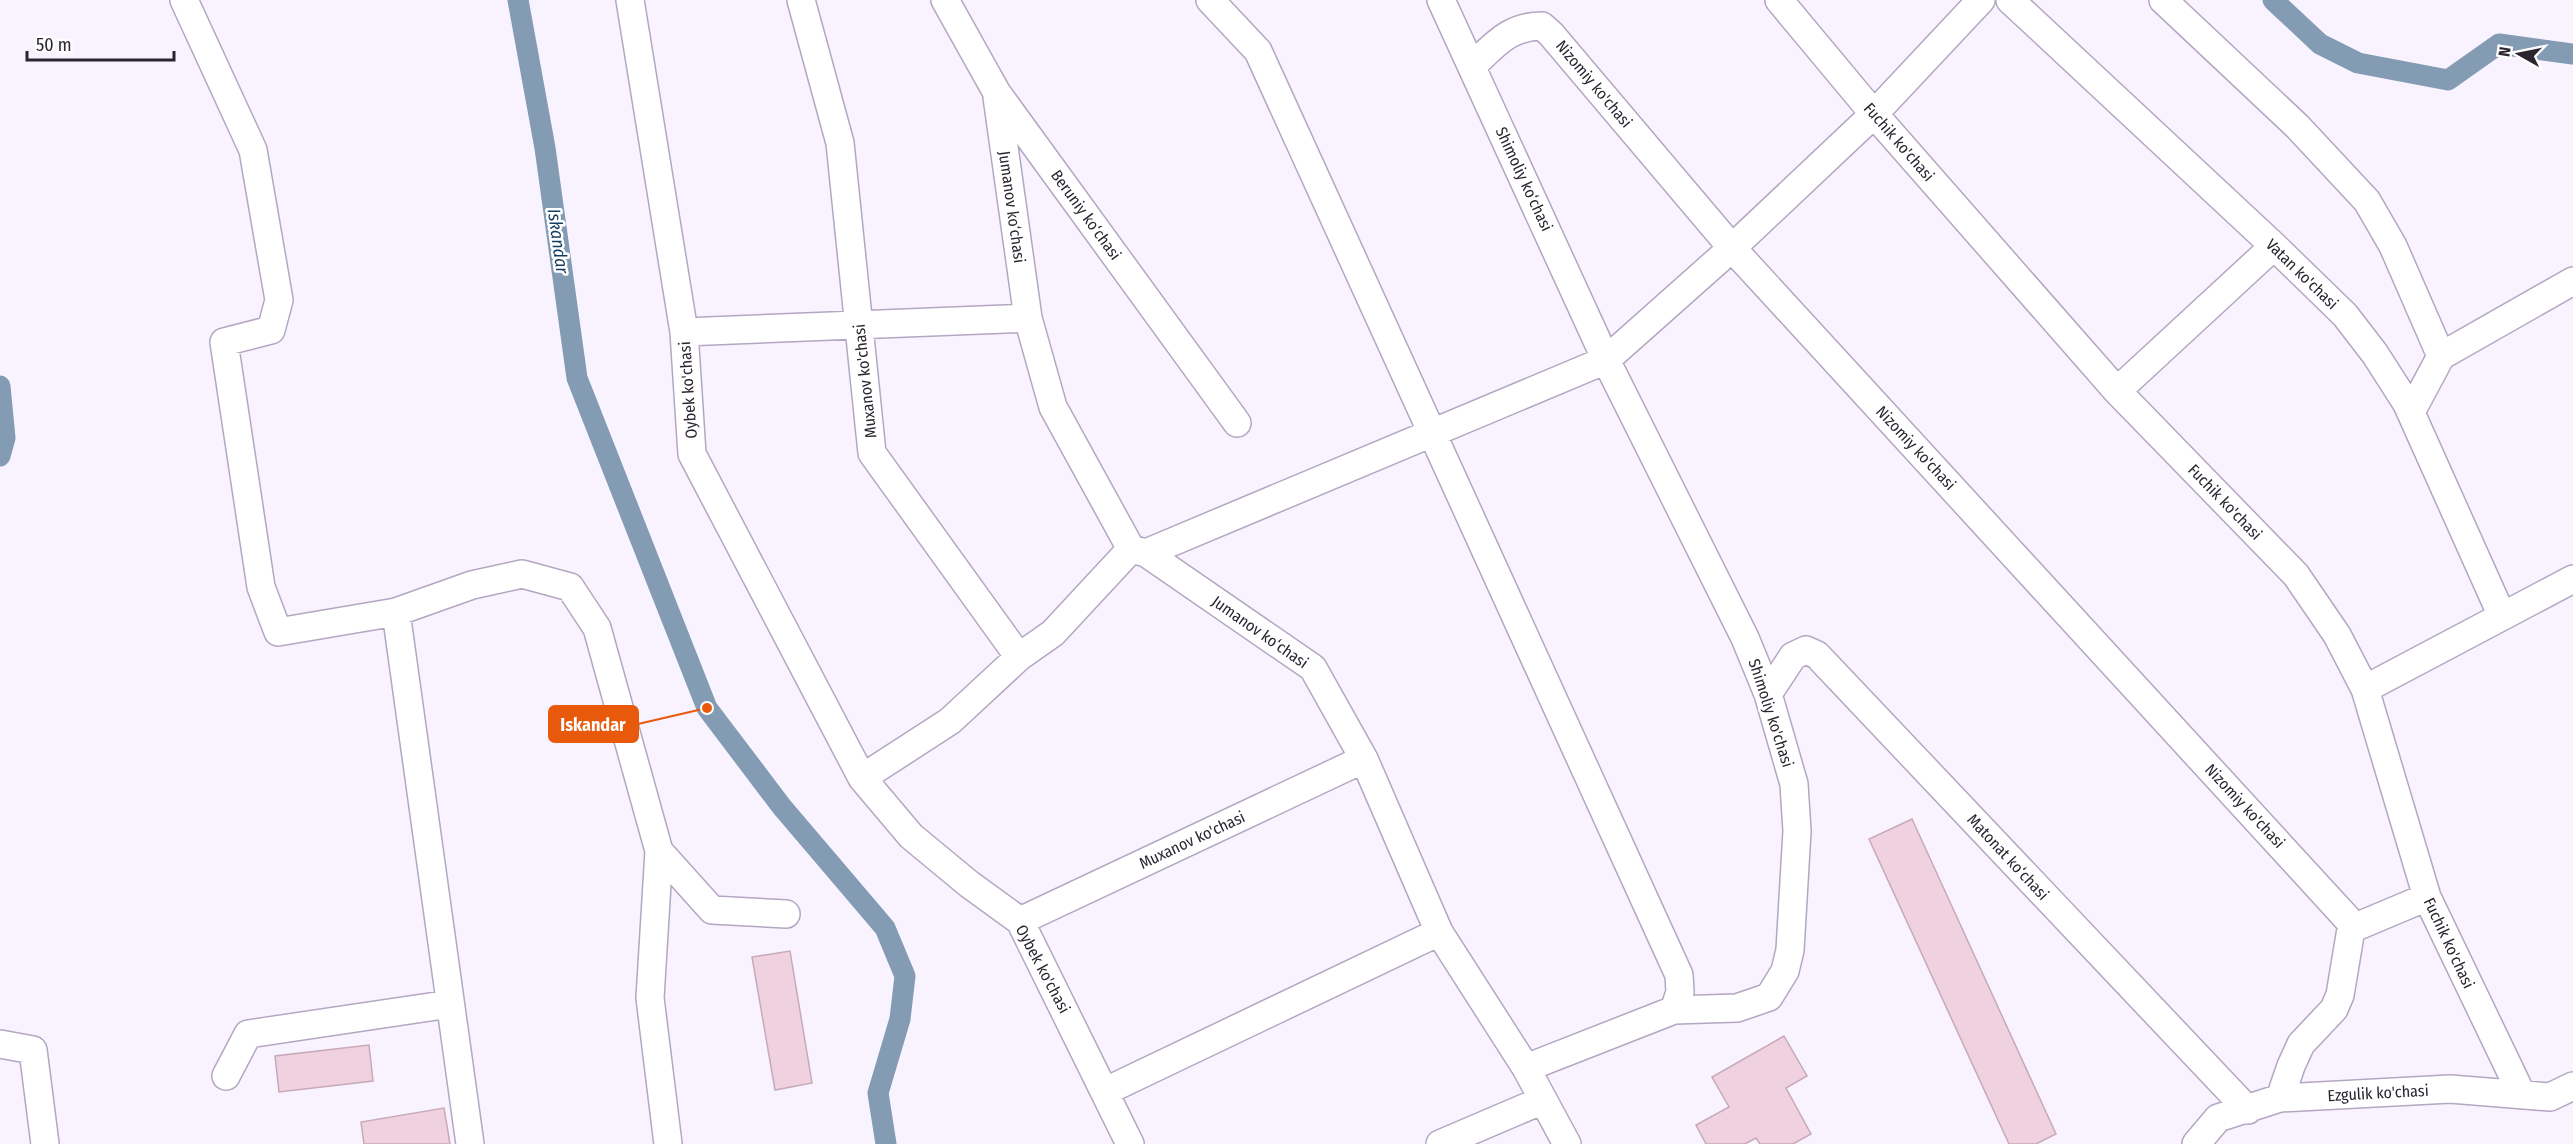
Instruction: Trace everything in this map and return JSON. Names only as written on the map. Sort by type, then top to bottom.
[{"type":"street","points":[[184,0],[253,150],[279,300],[271,330],[224,342],[261,588],[278,632],[396,612],[472,585],[522,574],[570,587],[597,628],[659,851],[650,998],[668,1144]]},
{"type":"street","name":"Oybek ko'chasi","points":[[630,0],[684,332],[692,454],[862,778],[911,836],[969,884],[1020,921],[1106,1091],[1130,1144]]},
{"type":"street","name":"Muxanov ko'chasi","points":[[801,0],[840,142],[872,453],[1019,657]]},
{"type":"street","name":"Beruniy ko‘chasi","points":[[945,0],[997,93],[1237,423]]},
{"type":"street","points":[[1210,0],[1258,51],[1430,434],[1678,975],[1680,992],[1674,1010]]},
{"type":"street","name":"Shimoliy ko‘chasi","points":[[1441,0],[1606,360]]},
{"type":"street","name":"Fuchik ko'chasi","points":[[1779,0],[1874,114],[2117,391],[2296,575],[2337,635],[2365,689],[2427,897],[2522,1095]]},
{"type":"street","points":[[862,778],[950,721],[1019,657],[1053,633],[1139,551],[1430,434],[1606,360],[1732,248],[1874,114],[1981,0]]},
{"type":"street","name":"Vatan ko'chasi","points":[[2010,0],[2274,246],[2344,315],[2375,354],[2411,412],[2502,616]]},
{"type":"street","points":[[2163,0],[2297,126],[2367,201],[2393,246],[2441,356]]},
{"type":"street","name":"Nizomiy ko'chasi","points":[[1472,66],[1507,34],[1525,26],[1542,26],[1579,66],[1732,248],[2354,926]]},
{"type":"street","name":"Jumanov ko‘chasi","points":[[997,93],[1028,318],[1053,406],[1139,551],[1313,668],[1364,759],[1439,932],[1526,1068],[1567,1144]]},
{"type":"street","points":[[2117,391],[2274,246]]},
{"type":"street","points":[[2411,412],[2441,356],[2573,281]]},
{"type":"street","points":[[684,332],[860,323],[1028,318]]},
{"type":"street","name":"Shimoliy ko'chasi","points":[[1526,1068],[1674,1010],[1737,1008],[1770,997],[1785,972],[1790,950],[1797,831],[1794,784],[1768,694],[1745,638],[1606,360]]},
{"type":"street","points":[[2365,689],[2573,579]]},
{"type":"street","points":[[396,612],[470,1144]]},
{"type":"street","name":"Matonat ko‘chasi","points":[[1768,694],[1793,656],[1806,650],[1817,655],[2248,1110]]},
{"type":"street","name":"Muxanov ko'chasi","points":[[1020,921],[1364,759]]},
{"type":"street","points":[[659,851],[712,910],[786,914]]},
{"type":"street","points":[[2280,1098],[2301,1044],[2334,1009],[2349,936],[2354,926],[2427,897]]},
{"type":"street","points":[[1106,1091],[1439,932]]},
{"type":"street","points":[[226,1076],[248,1034],[450,1004]]},
{"type":"street","points":[[0,1044],[33,1050],[45,1144]]},
{"type":"street","name":"Ezgulik ko'chasi","points":[[2196,1144],[2218,1119],[2280,1098],[2450,1089],[2550,1097],[2573,1086]]},
{"type":"street","points":[[1440,1144],[1543,1100]]},
{"type":"building","points":[[1912,819],[2056,1134],[2036,1144],[2009,1144],[1869,839]]},
{"type":"building","points":[[790,951],[812,1083],[775,1090],[752,957]]},
{"type":"building","points":[[1784,1036],[1807,1076],[1786,1088],[1811,1134],[1793,1144],[1760,1144],[1756,1138],[1745,1144],[1706,1144],[1696,1125],[1729,1107],[1712,1077]]},
{"type":"building","points":[[369,1045],[373,1081],[279,1092],[275,1056]]},
{"type":"building","points":[[444,1108],[450,1144],[364,1144],[361,1122]]},
{"type":"waterway","name":"Iskandar","points":[[518,0],[545,148],[577,378],[707,708],[782,807],[885,928],[905,976],[900,1019],[878,1093],[886,1144]]},
{"type":"waterway","points":[[2273,0],[2320,44],[2358,63],[2448,80],[2499,44],[2573,54]]},
{"type":"waterway","name":"Iskandar","points":[[0,386],[5,438],[0,456]]},
{"type":"place","name":"Iskandar","points":[[707,708]]}]
